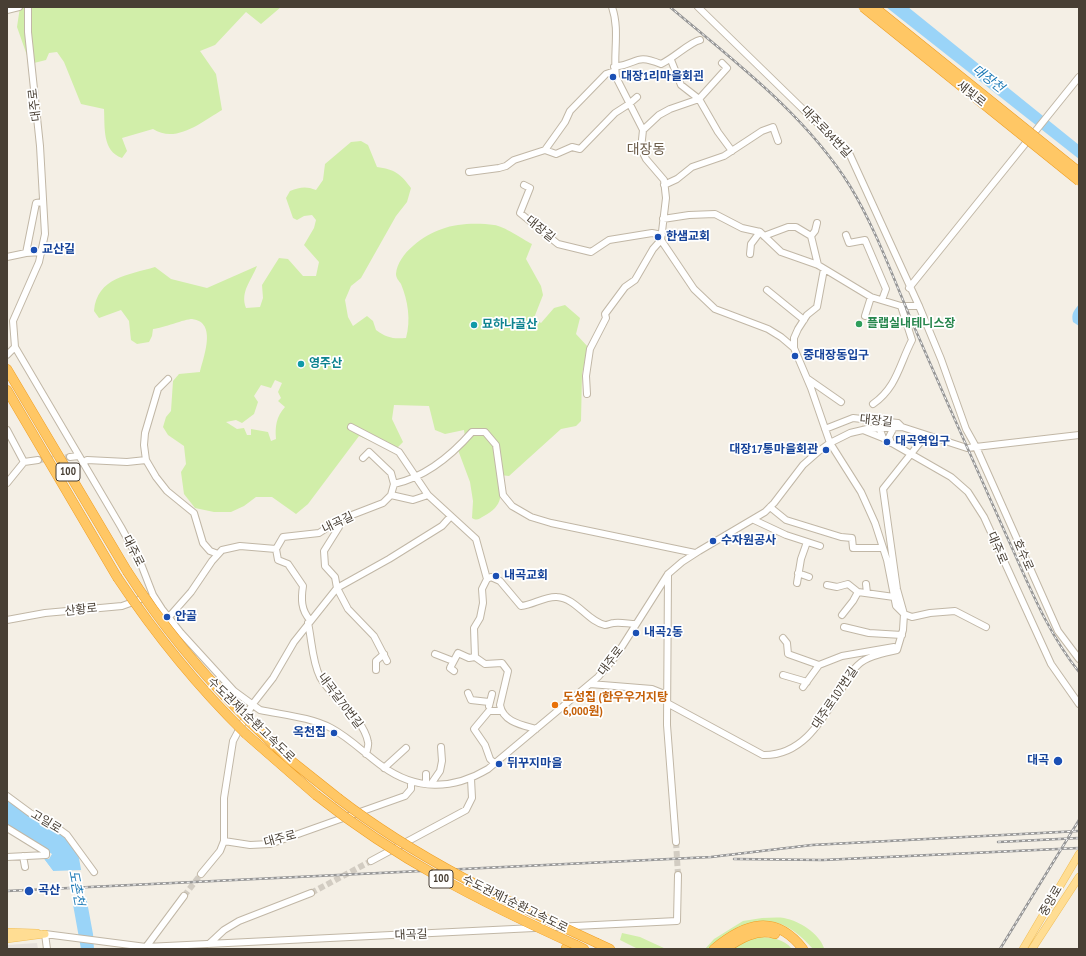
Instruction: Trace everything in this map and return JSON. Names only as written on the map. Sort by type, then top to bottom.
[{"type":"highway","name":"새빛로","points":[[863,7],[1079,181]]},
{"type":"highway","name":"새빛로","points":[[874,7],[1079,172]]},
{"type":"highway","name":"수도권제1순환고속도로","points":[[8,371],[127,572],[152,610],[202,673],[248,721],[289,758],[338,798],[398,841],[445,869],[518,906],[610,949]]},
{"type":"highway","name":"수도권제1순환고속도로","points":[[7,390],[117,577],[162,641],[194,680],[246,734],[316,795],[356,827],[391,850],[451,885],[573,948]]},
{"type":"highway","points":[[714,949],[739,931],[758,926],[773,927],[784,931],[797,940],[804,949]]},
{"type":"highway","points":[[725,949],[744,937],[771,932],[788,939],[798,949]]},
{"type":"main road","name":"중앙로","points":[[1023,949],[1079,854]]},
{"type":"main road","name":"중앙로","points":[[1032,949],[1079,877]]},
{"type":"main road","points":[[7,932],[39,932],[45,934]]},
{"type":"main road","points":[[7,939],[45,934]]},
{"type":"street","points":[[7,10],[19,7]]},
{"type":"street","name":"대주로","points":[[28,7],[28,32],[40,146],[45,234],[42,252],[14,321],[15,347],[137,557],[153,595],[169,617],[234,691],[260,710],[319,723],[330,728],[384,768],[411,781],[429,784],[448,784],[471,779],[494,763],[598,677],[616,656],[668,574],[695,553],[754,520],[770,507],[803,465],[830,443],[850,433],[879,427],[902,428],[967,448],[1079,435]]},
{"type":"street","points":[[586,394],[586,376],[590,349],[606,318],[605,314],[625,287],[635,280],[661,237],[666,198],[664,180],[646,159],[641,149],[643,130],[616,77],[617,32],[616,17],[612,7]]},
{"type":"street","name":"대주로84번길","points":[[698,7],[847,152],[854,162],[909,288],[919,306],[941,359],[966,429],[976,447]]},
{"type":"street","points":[[545,150],[548,143],[565,122],[570,111],[606,74],[638,59],[645,58],[661,64],[671,60],[694,42],[700,40]]},
{"type":"street","points":[[671,60],[681,86],[699,99],[718,132],[732,151]]},
{"type":"street","points":[[643,130],[659,115],[679,105],[689,104],[699,99],[727,68],[722,63]]},
{"type":"street","points":[[909,288],[1079,77]]},
{"type":"street","points":[[469,172],[499,168],[514,160],[545,150],[556,154],[572,147],[580,149],[614,113],[637,97]]},
{"type":"street","points":[[664,185],[677,179],[692,167],[724,156],[762,131],[774,128],[778,140]]},
{"type":"street","name":"대장길","points":[[524,185],[530,188],[520,213],[558,244],[591,252],[609,240],[652,234],[661,237]]},
{"type":"street","points":[[26,253],[36,204],[43,202]]},
{"type":"street","points":[[663,219],[689,215],[715,214],[742,228],[762,234],[781,252],[818,265],[871,297],[901,306],[919,306]]},
{"type":"street","points":[[811,236],[815,231],[817,223]]},
{"type":"street","points":[[750,254],[751,244],[762,234],[788,227],[796,227],[811,236],[818,265]]},
{"type":"street","points":[[846,235],[849,243],[865,240],[886,289],[882,300]]},
{"type":"street","points":[[661,237],[694,289],[715,309],[768,329],[781,337],[794,348]]},
{"type":"street","points":[[7,257],[26,253],[42,252]]},
{"type":"street","points":[[824,269],[817,307],[804,320],[794,338],[794,348],[807,378],[830,443],[861,492],[875,523],[883,548],[896,606],[904,614],[912,617],[930,613],[956,611],[986,627]]},
{"type":"street","points":[[767,290],[804,320]]},
{"type":"street","points":[[865,316],[871,297]]},
{"type":"street","points":[[872,404],[891,388],[912,340],[901,306]]},
{"type":"street","points":[[7,355],[15,347]]},
{"type":"street","points":[[807,378],[841,402]]},
{"type":"street","points":[[168,379],[158,389],[145,433],[144,445],[146,460],[156,477],[167,491],[194,514],[203,543],[210,551],[218,554]]},
{"type":"street","name":"대장길","points":[[825,429],[853,418],[898,423],[902,428]]},
{"type":"street","points":[[351,426],[399,452],[428,495],[476,539],[487,579],[482,589],[483,603],[480,618],[474,628],[475,657]]},
{"type":"street","points":[[879,427],[883,438]]},
{"type":"street","points":[[891,443],[889,437],[894,427]]},
{"type":"street","points":[[7,430],[24,462]]},
{"type":"street","name":"대주로","points":[[863,430],[883,438],[951,476],[968,492],[984,518],[1051,664],[1079,704]]},
{"type":"street","points":[[394,484],[408,481],[416,477],[454,453],[472,432],[484,432],[496,445],[503,495],[512,506],[530,517],[551,523],[695,553]]},
{"type":"street","points":[[898,646],[902,636],[904,614],[897,589],[883,489],[926,435]]},
{"type":"street","name":"호수로","points":[[976,447],[1058,631],[1079,659]]},
{"type":"street","points":[[363,458],[369,452],[377,458],[380,464],[390,473],[394,484],[391,496],[413,500],[428,495]]},
{"type":"street","points":[[70,457],[79,456]]},
{"type":"street","points":[[7,483],[24,462],[38,460]]},
{"type":"street","points":[[83,464],[87,460],[127,462],[146,460]]},
{"type":"street","name":"내곡길","points":[[276,550],[283,537],[319,533],[339,520],[383,504],[391,496]]},
{"type":"street","points":[[770,507],[786,520],[841,537],[852,538],[853,548],[883,548]]},
{"type":"street","points":[[201,874],[220,851],[224,841],[224,798],[233,741],[252,705],[273,678],[294,642],[337,588],[389,559],[442,526],[451,516]]},
{"type":"street","points":[[339,520],[339,527],[324,551],[325,566],[335,577],[337,588],[348,609],[374,636],[387,661]]},
{"type":"street","points":[[754,520],[761,525],[820,546]]},
{"type":"street","points":[[797,583],[798,573],[807,542]]},
{"type":"street","points":[[169,617],[191,592],[222,550],[240,546],[276,550]]},
{"type":"street","name":"내곡길70번길","points":[[276,550],[278,560],[288,564],[303,586],[301,598],[304,613],[309,622],[314,662],[321,678],[358,722],[368,742],[366,754]]},
{"type":"street","points":[[798,573],[809,577]]},
{"type":"street","points":[[668,574],[667,725],[676,842]]},
{"type":"street","points":[[487,579],[491,577],[500,581],[520,606],[532,605],[549,597],[558,597],[581,608],[592,618],[605,625],[615,623],[636,624]]},
{"type":"street","points":[[828,585],[837,586],[848,584],[858,592],[894,597]]},
{"type":"street","points":[[866,584],[867,593]]},
{"type":"street","points":[[842,615],[858,592]]},
{"type":"street","name":"산황로","points":[[7,620],[45,613],[122,606],[153,595]]},
{"type":"street","points":[[844,627],[902,636]]},
{"type":"street","points":[[783,638],[787,643],[788,654],[819,665],[805,684],[783,675]]},
{"type":"street","name":"대주로107번길","points":[[819,665],[842,656],[898,646]]},
{"type":"street","name":"대주로107번길","points":[[667,703],[763,755],[774,756],[801,744],[809,736],[821,722],[858,664],[870,658],[897,650],[898,646]]},
{"type":"street","points":[[454,671],[450,668],[458,653],[469,658],[475,657],[485,664],[502,664],[508,671],[500,705],[501,711]]},
{"type":"street","points":[[376,670],[376,661],[384,654]]},
{"type":"street","points":[[435,654],[453,662]]},
{"type":"street","points":[[590,684],[652,689],[667,695]]},
{"type":"street","points":[[468,693],[471,700],[490,702]]},
{"type":"street","points":[[492,694],[489,711],[474,729],[485,745],[490,759],[494,763]]},
{"type":"street","points":[[489,711],[501,711],[516,723],[536,729]]},
{"type":"street","points":[[429,784],[440,771],[442,761],[441,747]]},
{"type":"street","points":[[384,768],[406,748]]},
{"type":"street","points":[[426,774],[429,784]]},
{"type":"street","points":[[371,861],[466,810],[472,798],[471,779]]},
{"type":"street","name":"대주로","points":[[224,841],[255,845],[270,844],[287,839],[318,826],[405,796],[411,789],[411,781]]},
{"type":"street","name":"고일로","points":[[7,796],[30,813],[52,824],[67,834],[94,872]]},
{"type":"street","points":[[7,828],[46,852],[46,855],[7,857]]},
{"type":"street","points":[[23,856],[25,867]]},
{"type":"street","name":"대곡길","points":[[45,934],[146,947],[677,921],[678,875]]},
{"type":"street","points":[[208,944],[224,930],[239,921],[311,893]]},
{"type":"street","points":[[146,947],[184,896]]},
{"type":"street","points":[[45,934],[47,949]]},
{"type":"shaded area","points":[[37,943],[38,949],[7,949],[7,945]]},
{"type":"green space","points":[[20,7],[281,7],[261,24],[246,12],[215,45],[200,51],[216,74],[222,110],[189,130],[180,133],[162,133],[153,129],[122,138],[127,151],[122,158],[111,150],[108,144],[105,131],[104,109],[81,104],[64,62],[57,52],[49,53],[46,60],[30,64],[17,27]]},
{"type":"green space","points":[[361,141],[368,145],[377,167],[388,169],[397,173],[411,188],[407,202],[396,216],[361,278],[351,286],[345,300],[348,317],[353,326],[367,316],[373,321],[376,330],[384,335],[394,338],[406,338],[408,331],[407,304],[401,284],[396,274],[398,266],[407,252],[420,240],[448,227],[468,224],[482,224],[494,225],[508,230],[532,244],[526,259],[541,286],[543,295],[534,318],[541,323],[554,308],[565,305],[580,318],[576,334],[588,347],[582,374],[581,421],[576,426],[561,429],[509,476],[500,475],[501,494],[498,504],[490,512],[478,519],[472,518],[473,501],[470,482],[458,450],[465,437],[464,430],[445,434],[435,430],[429,406],[394,405],[392,419],[403,442],[398,447],[391,450],[359,436],[308,504],[296,514],[272,497],[256,497],[244,506],[231,512],[214,512],[195,508],[184,494],[181,472],[186,464],[184,446],[168,435],[163,427],[166,417],[171,411],[173,381],[179,374],[200,372],[207,341],[205,327],[200,322],[192,319],[184,320],[153,329],[149,342],[137,344],[131,340],[129,321],[121,310],[99,318],[94,311],[96,300],[101,291],[116,279],[155,267],[171,279],[207,288],[257,266],[245,292],[244,297],[246,308],[260,307],[263,298],[262,285],[279,258],[288,259],[303,276],[316,276],[319,262],[304,245],[314,228],[316,220],[312,215],[304,216],[297,220],[293,218],[286,198],[290,191],[297,189],[306,188],[316,190],[323,180],[325,164],[351,142]],"holes":[[[275,380],[282,383],[278,392],[281,398],[278,401],[285,407],[277,422],[276,439],[271,441],[268,432],[251,429],[251,435],[247,435],[244,428],[237,429],[226,422],[236,420],[242,423],[254,414],[258,402],[254,396],[261,385],[271,388]]]},
{"type":"green space","points":[[762,918],[784,918],[796,922],[808,928],[818,937],[824,948],[813,949],[798,934],[785,926],[778,923],[764,922],[759,923],[711,949],[705,949],[714,939],[743,921]]},
{"type":"green space","points":[[622,933],[640,937],[666,949],[638,949],[620,940]]},
{"type":"green space","points":[[759,937],[773,938],[789,945],[792,949],[732,949],[744,941]]},
{"type":"water","name":"대장천","points":[[886,7],[908,7],[1079,145],[1079,159]]},
{"type":"water","points":[[1079,304],[1079,326],[1073,322],[1072,316]]},
{"type":"water","name":"도촌천","points":[[7,798],[65,835],[78,853],[93,934],[94,949],[81,949],[67,871],[53,871],[44,859],[49,859],[52,854],[7,826]]},
{"type":"pier","points":[[42,859],[44,859],[53,871],[83,870],[89,899],[70,899],[65,873],[52,873]]},
{"type":"tunnel","points":[[38,460],[70,457]]},
{"type":"tunnel","points":[[676,842],[678,875]]},
{"type":"tunnel","points":[[311,893],[371,861]]},
{"type":"tunnel","points":[[184,896],[201,874]]},
{"type":"railway","points":[[670,7],[743,68],[790,112],[812,135],[850,186],[876,236],[936,378],[1031,591],[1057,641],[1079,672]]},
{"type":"railway","points":[[1000,949],[1079,820]]},
{"type":"railway","points":[[7,891],[711,857],[812,845],[1079,831]]},
{"type":"railway","points":[[998,842],[1079,838]]},
{"type":"railway","points":[[734,859],[823,860],[1079,848]]},
{"type":"place","name":"대장1리마을회괸","points":[[613,77]]},
{"type":"place","name":"한샘교회","points":[[658,237]]},
{"type":"place","name":"교산길","points":[[34,250]]},
{"type":"place","name":"플랩실내테니스장","points":[[859,324]]},
{"type":"place","name":"묘하나골산","points":[[474,325]]},
{"type":"place","name":"중대장동입구","points":[[795,356]]},
{"type":"place","name":"영주산","points":[[301,364]]},
{"type":"place","name":"대곡역입구","points":[[887,442]]},
{"type":"place","name":"대장17통마을회관","points":[[826,450]]},
{"type":"place","name":"수자원공사","points":[[713,541]]},
{"type":"place","name":"내곡교회","points":[[496,576]]},
{"type":"place","name":"안골","points":[[167,617]]},
{"type":"place","name":"내곡2동","points":[[636,633]]},
{"type":"place","name":"도성집 (한우우거지탕 6,000원)","points":[[555,705]]},
{"type":"place","name":"옥천집","points":[[334,733]]},
{"type":"place","name":"대곡","points":[[1058,761]]},
{"type":"place","name":"뒤꾸지마을","points":[[499,764]]},
{"type":"place","name":"곡산","points":[[29,891]]},
{"type":"district","name":"대장동","points":[[646,150]]}]
